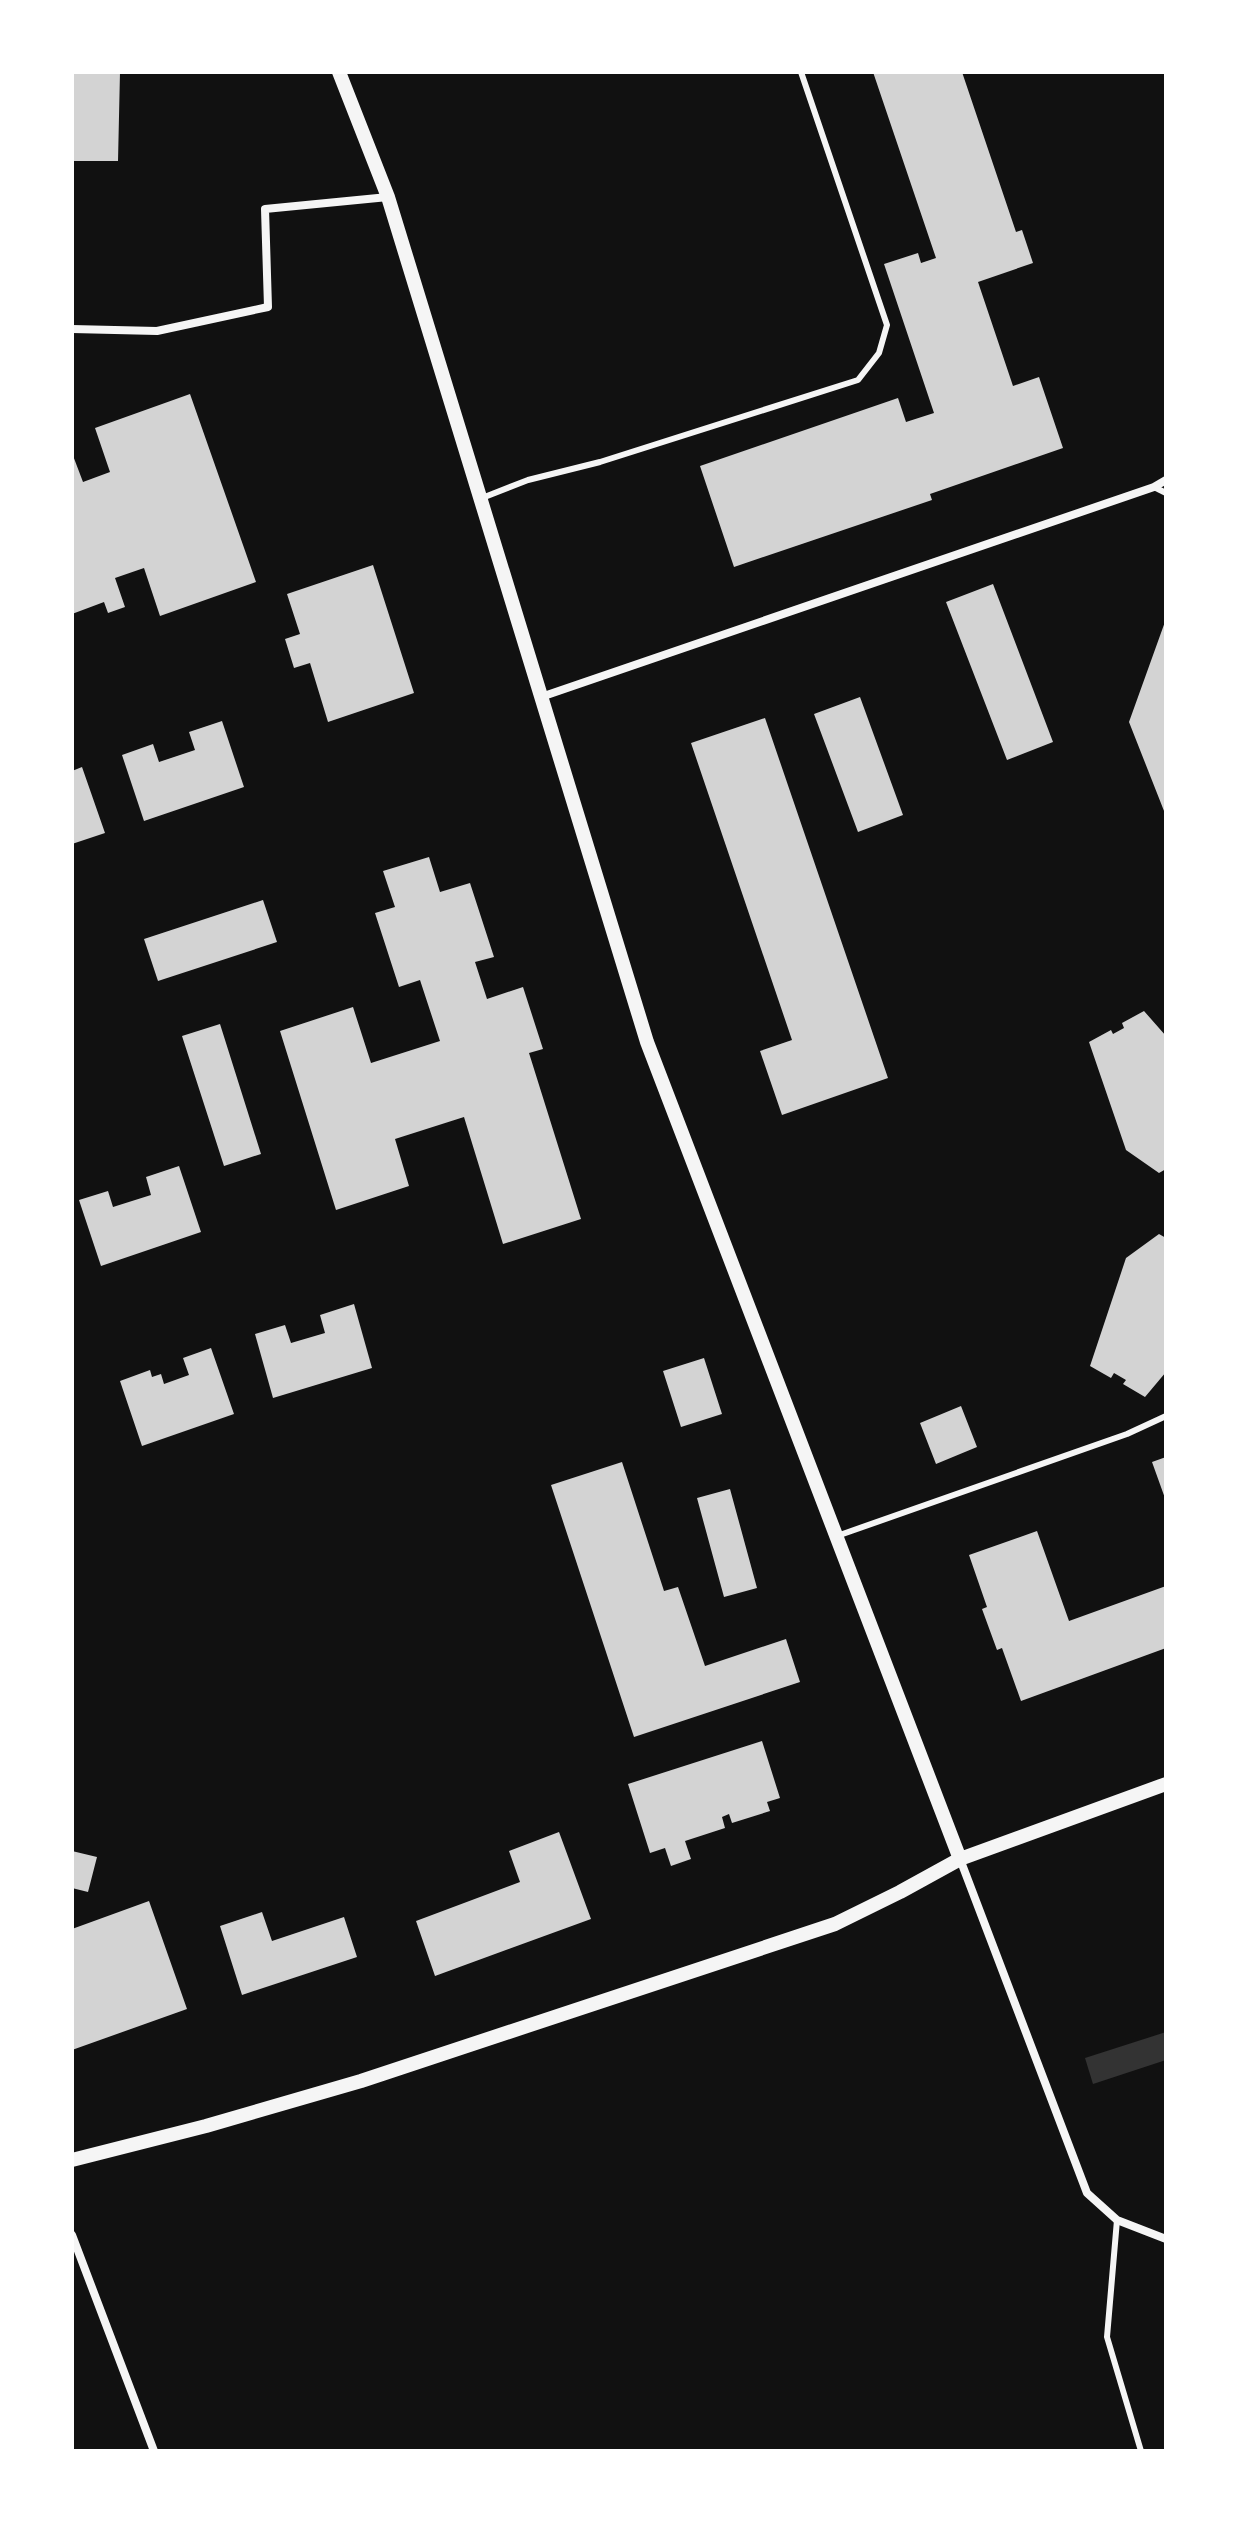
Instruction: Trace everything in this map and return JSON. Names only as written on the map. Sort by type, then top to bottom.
[{"type":"street","points":[[339,72],[388,197],[647,1042],[1087,2193],[1117,2220],[1166,2239]]},
{"type":"street","points":[[72,329],[157,331],[268,307],[265,209],[388,197]]},
{"type":"street","points":[[541,697],[1154,487],[1166,480]]},
{"type":"street","points":[[72,2160],[206,2126],[361,2081],[820,1929],[900,1892],[960,1859],[1166,1784]]},
{"type":"street","points":[[72,2235],[154,2451]]},
{"type":"lane","points":[[480,498],[528,480],[600,462],[858,380],[879,353],[887,325],[801,72]]},
{"type":"lane","points":[[1154,487],[1166,493]]},
{"type":"lane","points":[[837,1536],[1127,1434],[1166,1416]]},
{"type":"lane","points":[[1117,2220],[1107,2337],[1141,2451]]},
{"type":"shaded area","points":[[1166,2032],[1166,2060],[1093,2084],[1085,2058]]},
{"type":"building","points":[[72,72],[120,72],[118,161],[72,161]]},
{"type":"building","points":[[873,72],[962,72],[1016,232],[1022,230],[1033,263],[978,282],[1013,386],[1039,377],[1063,448],[930,494],[932,500],[734,567],[700,466],[898,398],[906,422],[934,413],[884,264],[918,253],[921,263],[936,258]]},
{"type":"building","points":[[190,394],[256,582],[160,616],[144,568],[115,578],[125,607],[108,613],[104,602],[72,614],[72,453],[83,482],[110,472],[95,428]]},
{"type":"building","points":[[373,565],[414,693],[328,722],[310,663],[294,668],[285,639],[300,634],[287,594]]},
{"type":"building","points":[[993,584],[1053,742],[1007,760],[946,602]]},
{"type":"building","points":[[1166,619],[1166,816],[1129,722]]},
{"type":"building","points":[[860,697],[903,815],[858,832],[814,714]]},
{"type":"building","points":[[765,718],[888,1078],[782,1115],[760,1051],[792,1040],[691,743]]},
{"type":"building","points":[[222,721],[244,787],[144,821],[122,755],[153,744],[159,762],[195,750],[189,732]]},
{"type":"building","points":[[82,767],[105,833],[72,844],[72,771]]},
{"type":"building","points":[[429,857],[440,892],[470,883],[494,957],[475,962],[487,999],[523,987],[543,1049],[529,1053],[581,1219],[503,1244],[464,1117],[395,1139],[409,1186],[336,1210],[280,1031],[353,1007],[371,1063],[440,1041],[420,980],[399,987],[375,913],[395,907],[383,871]]},
{"type":"building","points":[[263,900],[277,942],[158,981],[144,939]]},
{"type":"building","points":[[1144,1011],[1166,1036],[1166,1169],[1159,1173],[1126,1150],[1089,1042],[1111,1030],[1113,1034],[1124,1028],[1122,1023]]},
{"type":"building","points":[[220,1024],[261,1154],[224,1166],[182,1036]]},
{"type":"building","points":[[179,1166],[201,1232],[101,1266],[79,1200],[108,1191],[113,1207],[151,1195],[146,1177]]},
{"type":"building","points":[[1159,1234],[1166,1238],[1166,1372],[1145,1397],[1123,1384],[1126,1380],[1114,1373],[1111,1378],[1090,1366],[1126,1258]]},
{"type":"building","points":[[354,1304],[372,1368],[273,1398],[255,1334],[285,1325],[291,1343],[325,1333],[320,1315]]},
{"type":"building","points":[[211,1348],[234,1414],[142,1446],[120,1381],[150,1370],[152,1377],[161,1374],[164,1384],[189,1375],[183,1358]]},
{"type":"building","points":[[704,1358],[722,1414],[681,1427],[663,1371]]},
{"type":"building","points":[[961,1406],[977,1447],[936,1464],[920,1423]]},
{"type":"building","points":[[1166,1457],[1166,1501],[1152,1462]]},
{"type":"building","points":[[622,1462],[664,1591],[678,1587],[705,1666],[786,1639],[800,1682],[634,1737],[551,1485]]},
{"type":"building","points":[[730,1489],[757,1588],[724,1597],[697,1498]]},
{"type":"building","points":[[1037,1531],[1069,1621],[1166,1586],[1166,1648],[1021,1701],[1002,1648],[997,1650],[982,1609],[987,1607],[969,1555]]},
{"type":"building","points":[[762,1741],[780,1798],[767,1802],[770,1811],[732,1823],[729,1814],[722,1817],[725,1828],[685,1841],[691,1859],[671,1866],[665,1848],[650,1853],[628,1784]]},
{"type":"building","points":[[559,1832],[591,1919],[435,1976],[416,1921],[520,1882],[509,1851]]},
{"type":"building","points":[[72,1851],[97,1857],[88,1892],[72,1888]]},
{"type":"building","points":[[149,1901],[187,2009],[72,2050],[72,1929]]},
{"type":"building","points":[[262,1912],[272,1941],[344,1917],[357,1957],[242,1995],[220,1926]]}]
